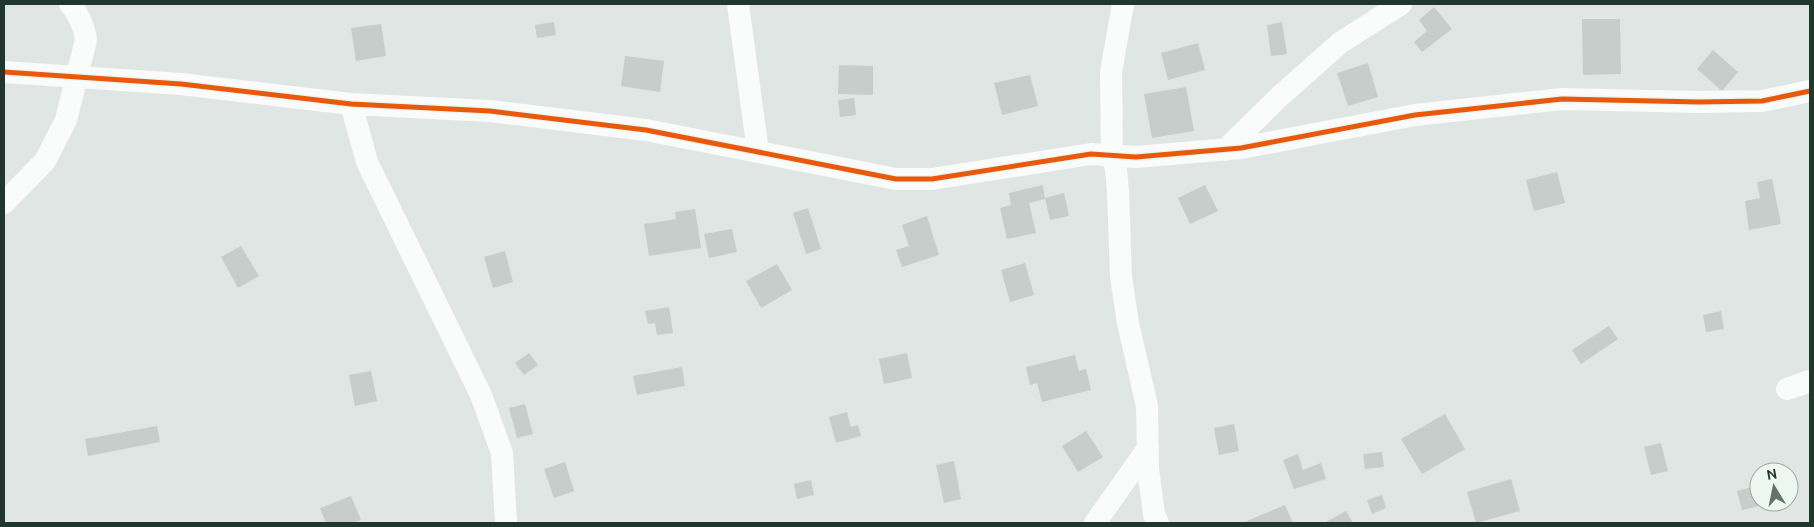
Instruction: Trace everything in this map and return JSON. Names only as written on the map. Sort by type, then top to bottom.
[{"type":"street","points":[[4,203],[45,161],[66,120],[86,40],[80,17],[70,4]]},
{"type":"street","points":[[738,4],[758,152]]},
{"type":"street","points":[[1123,4],[1112,72],[1112,156],[1116,169],[1118,192],[1121,277],[1128,323],[1147,406],[1148,469],[1154,514],[1158,523]]},
{"type":"street","points":[[1225,150],[1278,98],[1340,43],[1401,4]]},
{"type":"street","points":[[4,72],[181,84],[351,104],[490,111],[627,127],[896,179],[932,178],[1092,154],[1136,157],[1225,150],[1415,115],[1562,99],[1699,102],[1762,101],[1810,92]]},
{"type":"street","points":[[351,104],[367,162],[484,403],[502,452],[506,523]]},
{"type":"street","points":[[1787,389],[1810,381]]},
{"type":"street","points":[[1095,523],[1148,448]]},
{"type":"building","points":[[1434,7],[1452,29],[1422,52],[1414,42],[1427,31],[1419,20]]},
{"type":"building","points":[[1582,19],[1620,19],[1621,74],[1583,75]]},
{"type":"building","points":[[554,22],[556,35],[537,38],[535,25]]},
{"type":"building","points":[[1282,22],[1287,54],[1271,56],[1267,25]]},
{"type":"building","points":[[381,24],[386,56],[356,61],[351,28]]},
{"type":"building","points":[[1198,43],[1205,70],[1168,80],[1161,53]]},
{"type":"building","points":[[1713,50],[1738,72],[1722,91],[1697,69]]},
{"type":"building","points":[[625,56],[664,61],[660,92],[621,86]]},
{"type":"building","points":[[1368,63],[1378,97],[1348,106],[1337,73]]},
{"type":"building","points":[[839,65],[873,66],[873,95],[838,94]]},
{"type":"building","points":[[1030,75],[1038,106],[1002,115],[994,83]]},
{"type":"building","points":[[1186,87],[1194,131],[1152,138],[1144,94]]},
{"type":"building","points":[[854,98],[856,115],[840,117],[838,100]]},
{"type":"building","points":[[1557,172],[1565,203],[1534,211],[1526,180]]},
{"type":"building","points":[[1772,179],[1781,224],[1749,230],[1745,201],[1760,198],[1757,182]]},
{"type":"building","points":[[1043,185],[1045,199],[1029,203],[1036,233],[1007,239],[1000,208],[1011,205],[1009,193]]},
{"type":"building","points":[[1205,185],[1218,211],[1190,224],[1178,198]]},
{"type":"building","points":[[1064,193],[1069,216],[1050,220],[1045,198]]},
{"type":"building","points":[[808,208],[821,249],[806,254],[793,213]]},
{"type":"building","points":[[695,209],[701,248],[649,256],[644,224],[676,219],[675,212]]},
{"type":"building","points":[[927,216],[939,255],[902,267],[896,250],[909,246],[902,225]]},
{"type":"building","points":[[732,229],[737,252],[709,258],[704,234]]},
{"type":"building","points":[[241,246],[259,276],[238,288],[221,257]]},
{"type":"building","points":[[505,251],[513,282],[493,288],[484,257]]},
{"type":"building","points":[[1025,263],[1034,295],[1010,302],[1001,270]]},
{"type":"building","points":[[777,264],[792,290],[761,308],[746,281]]},
{"type":"building","points":[[669,307],[673,333],[657,335],[655,323],[648,324],[645,311]]},
{"type":"building","points":[[1721,311],[1724,329],[1706,332],[1703,315]]},
{"type":"building","points":[[1609,326],[1618,339],[1581,364],[1572,350]]},
{"type":"building","points":[[529,353],[538,365],[524,375],[515,363]]},
{"type":"building","points":[[907,353],[912,378],[884,384],[879,359]]},
{"type":"building","points":[[1075,355],[1079,371],[1086,369],[1091,390],[1042,402],[1037,383],[1030,385],[1026,367]]},
{"type":"building","points":[[682,367],[685,386],[637,395],[633,376]]},
{"type":"building","points":[[371,371],[377,401],[355,406],[349,375]]},
{"type":"building","points":[[525,404],[533,434],[517,438],[509,408]]},
{"type":"building","points":[[847,412],[851,427],[858,425],[861,436],[836,443],[829,417]]},
{"type":"building","points":[[1445,414],[1465,449],[1422,474],[1401,439]]},
{"type":"building","points":[[1234,424],[1239,451],[1219,455],[1214,428]]},
{"type":"building","points":[[157,426],[160,442],[88,456],[85,439]]},
{"type":"building","points":[[1086,431],[1103,457],[1078,472],[1062,446]]},
{"type":"building","points":[[1661,443],[1668,471],[1651,475],[1644,447]]},
{"type":"building","points":[[1382,452],[1384,467],[1365,469],[1363,454]]},
{"type":"building","points":[[1298,454],[1303,470],[1321,463],[1326,479],[1294,489],[1283,460]]},
{"type":"building","points":[[954,461],[961,499],[944,503],[936,465]]},
{"type":"building","points":[[565,462],[574,491],[554,498],[544,469]]},
{"type":"building","points":[[1511,479],[1520,511],[1476,523],[1467,492]]},
{"type":"building","points":[[811,480],[814,495],[797,499],[794,484]]},
{"type":"building","points":[[1749,488],[1749,508],[1742,510],[1737,491]]},
{"type":"building","points":[[1382,495],[1386,508],[1372,514],[1367,500]]},
{"type":"building","points":[[351,496],[361,520],[353,523],[326,523],[320,508]]},
{"type":"building","points":[[1285,505],[1293,523],[1242,523]]},
{"type":"building","points":[[1346,511],[1353,523],[1324,523]]},
{"type":"cycle path","points":[[4,72],[181,84],[351,104],[490,111],[646,130],[896,179],[932,179],[1091,154],[1136,157],[1241,148],[1415,115],[1562,99],[1699,102],[1762,101],[1810,91]]}]
